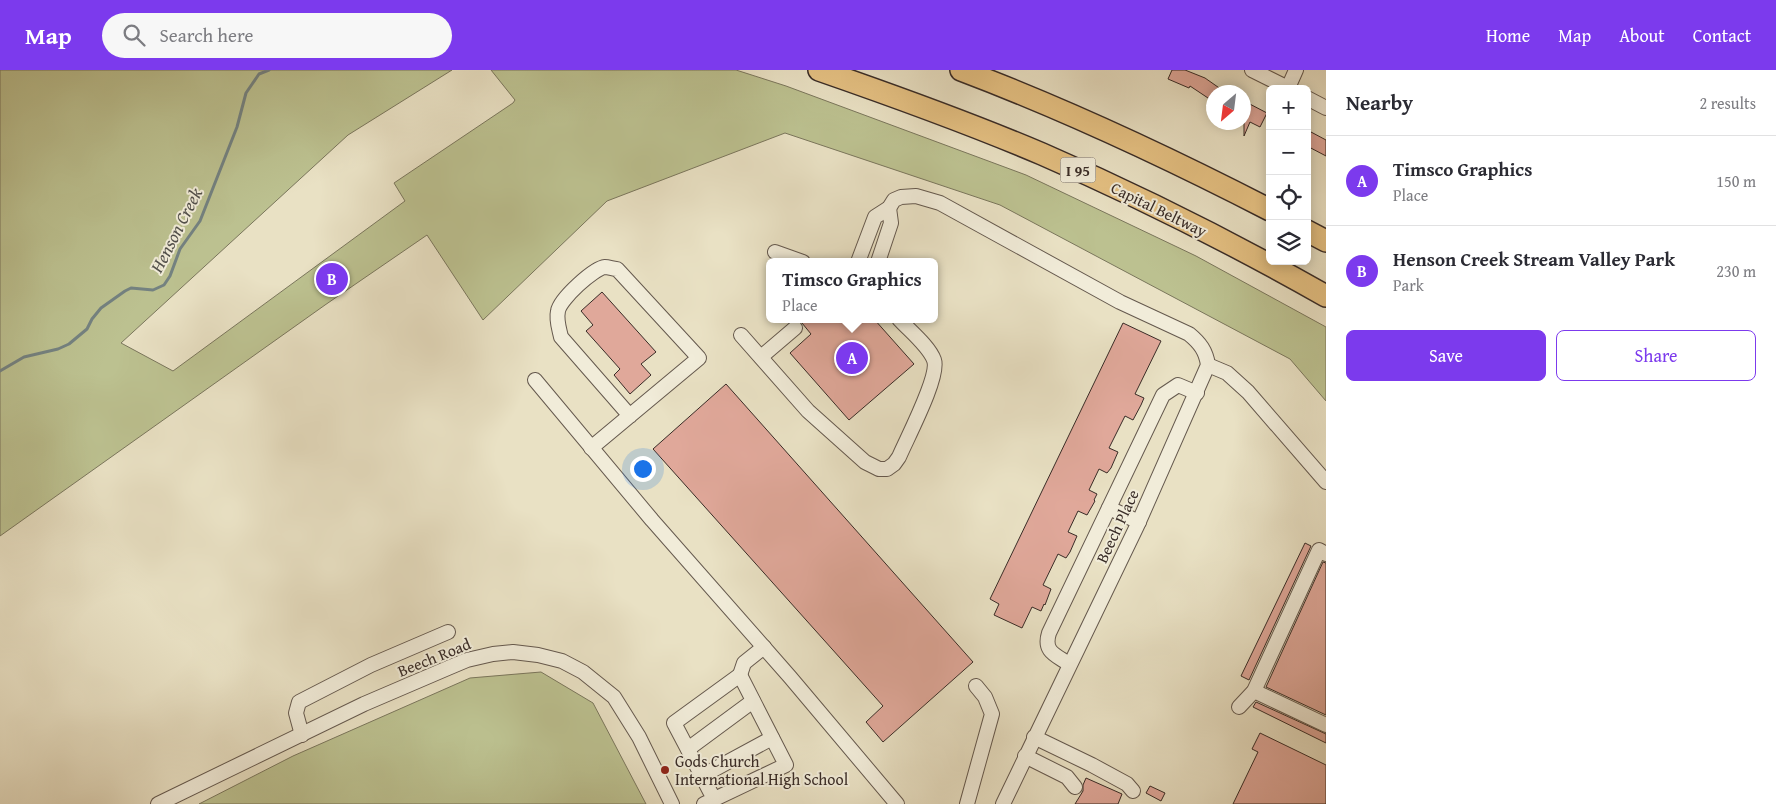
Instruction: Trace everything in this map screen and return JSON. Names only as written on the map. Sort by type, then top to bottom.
[{"type":"highway","name":"Capital Beltway","points":[[819,70],[897,97],[1051,158],[1186,221],[1326,296]]},
{"type":"highway","points":[[961,70],[1060,110],[1132,142],[1266,208]]},
{"type":"highway","points":[[1311,233],[1326,242]]},
{"type":"street","points":[[1252,70],[1283,85]]},
{"type":"street","points":[[1290,85],[1296,70]]},
{"type":"street","points":[[1311,100],[1326,108]]},
{"type":"street","points":[[860,258],[875,217],[889,208],[894,200],[901,196],[916,196],[940,203],[1120,302],[1189,334],[1198,341],[1206,354],[1208,365],[1227,374],[1248,392],[1326,482]]},
{"type":"street","points":[[879,258],[891,223],[889,208]]},
{"type":"street","points":[[775,252],[792,258]]},
{"type":"street","points":[[591,448],[630,416],[699,358],[617,269],[605,267],[594,272],[562,301],[558,310],[557,323],[561,337],[630,416]]},
{"type":"street","points":[[741,335],[808,411],[865,462],[879,469],[887,469],[899,457],[934,376],[936,367],[930,352],[903,323]]},
{"type":"street","points":[[761,357],[795,328]]},
{"type":"street","name":"Beech Place","points":[[1003,804],[1139,522],[1208,365]]},
{"type":"street","points":[[535,380],[591,448],[898,804]]},
{"type":"street","points":[[1069,664],[1049,650],[1046,642],[1049,633],[1163,395],[1178,385],[1197,393]]},
{"type":"street","points":[[1109,508],[1139,522]]},
{"type":"street","points":[[1239,707],[1254,691],[1319,550],[1326,554]]},
{"type":"street","points":[[302,735],[296,713],[299,702],[371,666],[448,632]]},
{"type":"street","points":[[740,675],[786,765],[709,802],[702,776],[674,723],[740,675],[744,663],[764,647]]},
{"type":"street","name":"Beech Road","points":[[158,804],[364,704],[467,660],[513,652],[538,654],[562,662],[582,672],[614,697],[639,737],[672,804]]},
{"type":"street","points":[[967,804],[992,714],[985,697],[976,686]]},
{"type":"street","points":[[1254,691],[1326,725]]},
{"type":"street","points":[[688,749],[753,701]]},
{"type":"street","points":[[1034,737],[1092,764],[1126,784],[1133,791]]},
{"type":"street","points":[[702,776],[772,738]]},
{"type":"street","points":[[1025,756],[1066,777],[1075,787]]},
{"type":"green space","points":[[0,70],[452,70],[348,135],[121,343],[173,371],[405,201],[394,183],[513,103],[515,100],[491,70],[736,70],[786,86],[1026,175],[1196,256],[1326,327],[1326,401],[1290,359],[1000,205],[785,133],[607,201],[483,320],[427,235],[325,305],[0,536]]},
{"type":"green space","points":[[541,672],[593,703],[646,804],[199,804],[293,756],[470,678]]},
{"type":"building","points":[[1172,70],[1185,70],[1205,78],[1215,85],[1206,85],[1206,97],[1190,86],[1189,88],[1168,79]]},
{"type":"building","points":[[1251,105],[1266,112],[1260,127],[1251,122]]},
{"type":"building","points":[[1311,132],[1326,140],[1326,156],[1311,148]]},
{"type":"building","points":[[602,292],[656,352],[641,364],[651,375],[630,394],[614,375],[620,369],[586,331],[593,325],[581,311]]},
{"type":"building","points":[[802,323],[878,323],[914,364],[849,420],[790,353],[811,334]]},
{"type":"building","points":[[1123,323],[1161,341],[1135,394],[1144,398],[1133,420],[1125,416],[1109,448],[1118,452],[1107,473],[1099,469],[1089,490],[1097,494],[1087,515],[1078,511],[1068,532],[1077,536],[1070,552],[1066,558],[1058,554],[1043,585],[1051,589],[1045,605],[1041,611],[1032,607],[1022,628],[994,615],[999,604],[990,599]]},
{"type":"building","points":[[726,384],[973,662],[883,742],[866,722],[883,706],[653,449]]},
{"type":"building","points":[[1305,543],[1311,546],[1249,680],[1241,676]]},
{"type":"building","points":[[1323,562],[1326,563],[1326,715],[1266,687]]},
{"type":"building","points":[[1256,702],[1326,734],[1326,743],[1253,707]]},
{"type":"building","points":[[1260,733],[1326,765],[1326,804],[1233,804],[1258,752],[1252,749]]},
{"type":"building","points":[[1086,778],[1122,794],[1118,804],[1075,804],[1083,791]]},
{"type":"building","points":[[1150,786],[1165,793],[1161,801],[1146,793]]},
{"type":"waterway","name":"Henson Creek","points":[[0,371],[24,357],[58,349],[69,344],[87,329],[101,308],[125,291],[131,288],[153,290],[164,285],[170,276],[180,249],[200,221],[237,127],[246,93],[259,74],[269,70]]},
{"type":"place","name":"Henson Creek Stream Valley Park","points":[[332,279]]},
{"type":"place","name":"Timsco Graphics","points":[[852,358]]},
{"type":"place","name":"Gods Church International High School","points":[[665,770]]}]
